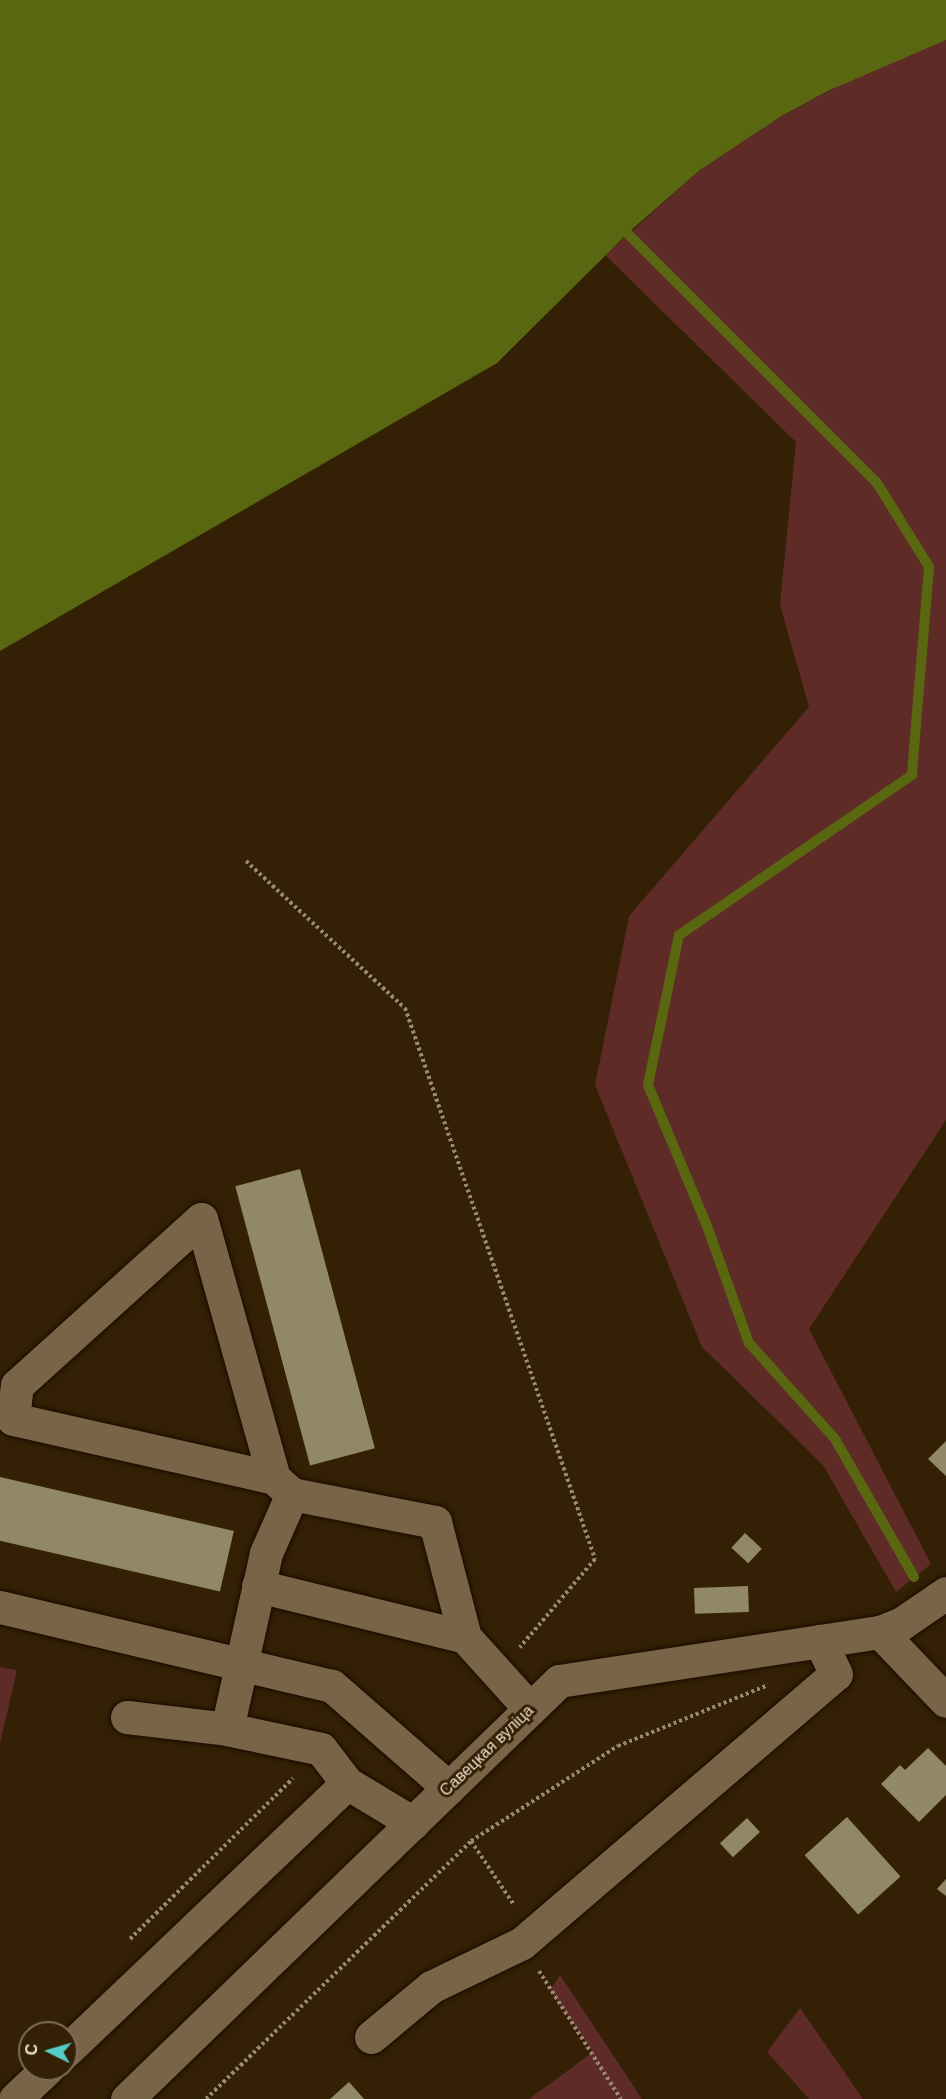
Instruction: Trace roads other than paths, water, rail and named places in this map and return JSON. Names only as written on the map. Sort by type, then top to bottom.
[{"type":"street","points":[[227,1729],[240,1663],[283,1486],[201,1219],[17,1385],[14,1419],[283,1486],[435,1522],[465,1637],[530,1709]]},
{"type":"street","points":[[258,1586],[465,1637]]},
{"type":"street","name":"Савецкая вуліца","points":[[127,2099],[559,1681],[880,1632],[902,1623],[946,1593]]},
{"type":"street","points":[[0,1607],[332,1686],[449,1788]]},
{"type":"street","points":[[880,1632],[946,1701]]},
{"type":"street","points":[[370,2037],[431,1987],[527,1937],[836,1674],[820,1641]]},
{"type":"street","points":[[127,1717],[227,1729],[321,1749],[347,1783],[413,1823]]},
{"type":"street","points":[[78,2040],[347,1783]]},
{"type":"street","points":[[15,2099],[34,2081]]},
{"type":"waterway","points":[[619,225],[877,483],[929,567],[912,775],[679,935],[648,1085],[707,1226],[749,1343],[835,1439],[914,1577]]}]
